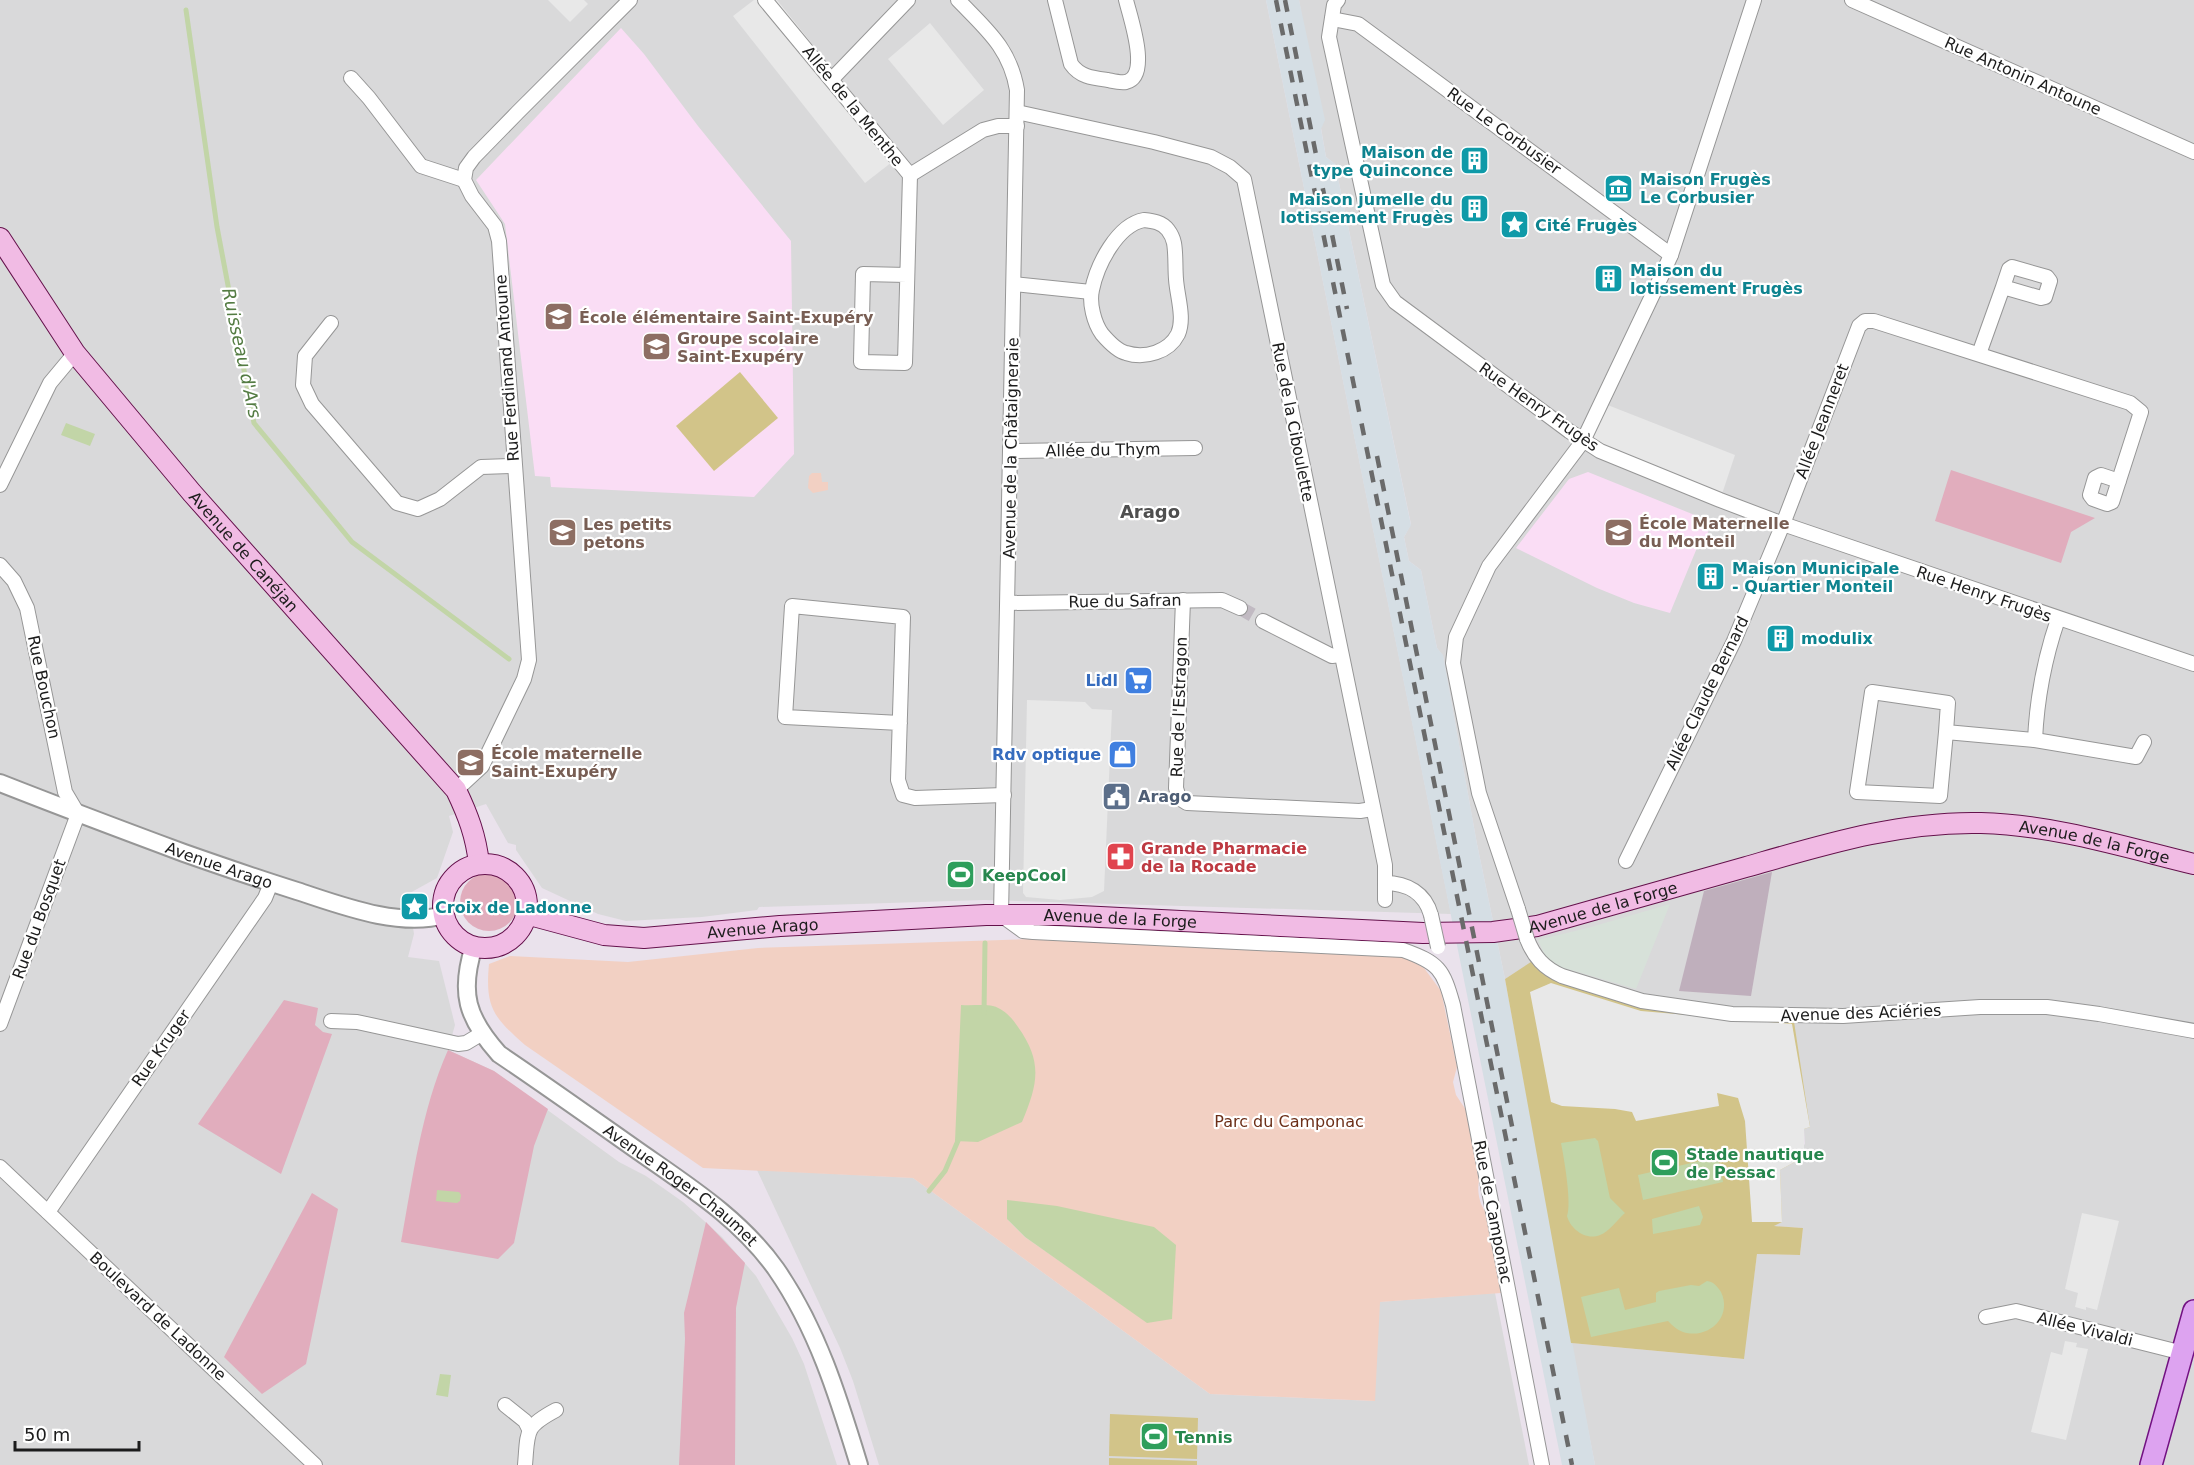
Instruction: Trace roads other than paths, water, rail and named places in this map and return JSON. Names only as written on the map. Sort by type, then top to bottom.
[{"type":"main road","name":"Avenue de Canéjan","points":[[0,238],[75,353],[192,493],[456,790],[470,818],[479,864]]},
{"type":"main road","name":"Avenue de la Forge","points":[[1001,915],[1060,915],[1423,933],[1511,930],[1537,926],[1857,836],[1915,826],[1948,824],[2001,824],[2050,830],[2194,864]]},
{"type":"main road","points":[[479,864],[492,864],[505,868],[515,876],[525,894],[526,914],[521,927],[507,941],[487,948],[474,946],[458,938],[452,931],[444,915],[444,898],[450,882],[463,870],[479,864]]},
{"type":"main road","name":"Avenue Arago","points":[[526,914],[604,935],[644,938],[780,926],[1001,915]]},
{"type":"main road","points":[[2151,1465],[2194,1311]]},
{"type":"street","points":[[351,78],[421,166],[464,180],[466,168],[474,157],[630,0]]},
{"type":"street","name":"Allée de la Menthe","points":[[765,0],[909,175],[983,130],[1017,119]]},
{"type":"street","points":[[832,79],[909,0]]},
{"type":"street","name":"Avenue de la Châtaigneraie","points":[[958,0],[993,37],[1010,62],[1017,90],[1001,915]]},
{"type":"street","points":[[1055,0],[1071,64],[1074,68],[1088,77],[1127,82],[1136,74],[1139,60],[1126,0]]},
{"type":"street","name":"Rue Henry Frugès","points":[[1338,0],[1334,5],[1329,37],[1383,285],[1395,302],[1583,441],[1620,459],[1783,524],[2194,664]]},
{"type":"street","points":[[1583,441],[1671,255],[1754,0]]},
{"type":"street","name":"Rue Antonin Antoune","points":[[1852,0],[2194,152]]},
{"type":"street","name":"Rue Le Corbusier","points":[[1332,19],[1358,24],[1671,255]]},
{"type":"street","name":"Rue de la Ciboulette","points":[[1017,119],[1154,142],[1210,157],[1230,167],[1244,179],[1385,865],[1384,900]]},
{"type":"street","points":[[907,275],[863,274],[861,362],[905,363],[907,275],[909,175]]},
{"type":"street","name":"Rue Ferdinand Antoune","points":[[456,790],[482,766],[524,679],[530,660],[499,242],[495,226],[472,196],[464,180]]},
{"type":"street","points":[[1144,220],[1164,225],[1174,241],[1180,316],[1180,328],[1172,342],[1160,351],[1143,355],[1119,350],[1097,327],[1091,292],[1106,255],[1125,228],[1134,222],[1144,220]]},
{"type":"street","points":[[1014,284],[1091,292]]},
{"type":"street","points":[[2003,287],[1979,354],[2130,403],[2141,412],[2119,481]]},
{"type":"street","name":"Allée Jeanneret","points":[[1783,524],[1859,326],[1866,321],[1874,321],[1979,354]]},
{"type":"street","points":[[331,323],[305,356],[303,386],[312,404],[397,503],[418,508],[440,499],[481,467],[514,466]]},
{"type":"street","points":[[0,485],[50,383],[75,353]]},
{"type":"street","name":"Avenue des Aciéries","points":[[1583,441],[1489,566],[1456,637],[1453,663],[1479,794],[1527,939],[1537,958],[1552,972],[1642,1001],[1732,1014],[1843,1016],[1980,1007],[2047,1007],[2194,1031]]},
{"type":"street","name":"Allée du Thym","points":[[1011,451],[1195,448]]},
{"type":"street","name":"Allée Claude Bernard","points":[[1626,861],[1734,641],[1783,524]]},
{"type":"street","name":"Rue Bouchon","points":[[0,565],[14,581],[27,608],[65,792],[78,814]]},
{"type":"street","name":"Rue de l'Estragon","points":[[1183,600],[1176,789],[1179,798],[1187,803],[1360,811],[1372,809]]},
{"type":"street","name":"Rue du Safran","points":[[1008,603],[1222,600],[1240,608]]},
{"type":"street","points":[[900,723],[785,717],[792,606],[903,617],[900,723],[898,780],[903,795],[915,798],[1004,795]]},
{"type":"street","points":[[2035,740],[2037,704],[2045,658],[2058,619]]},
{"type":"street","points":[[1263,621],[1332,656],[1341,655]]},
{"type":"street","points":[[1872,692],[1948,703],[1946,732],[1940,796],[1857,792],[1872,692]]},
{"type":"street","points":[[1946,732],[2035,740],[2136,757],[2144,742]]},
{"type":"street","name":"Avenue Arago","points":[[0,783],[78,814],[271,883],[346,907],[390,916],[431,919],[444,915]]},
{"type":"street","name":"Rue du Bosquet","points":[[0,1024],[78,814]]},
{"type":"street","name":"Rue Kruger","points":[[48,1212],[265,898],[271,883]]},
{"type":"street","points":[[1001,915],[1023,931],[1403,950],[1433,962],[1438,956],[1438,947],[1428,905],[1418,892],[1400,885],[1385,883]]},
{"type":"street","name":"Avenue Roger Chaumet","points":[[474,946],[467,973],[466,993],[473,1018],[482,1034],[500,1054],[708,1199],[762,1251],[791,1292],[825,1359],[859,1465]]},
{"type":"street","name":"Rue de Camponac","points":[[1433,962],[1447,984],[1453,1005],[1542,1465]]},
{"type":"street","points":[[331,1021],[357,1022],[458,1044],[466,1043],[482,1034]]},
{"type":"street","name":"Boulevard de Ladonne","points":[[0,1167],[315,1465]]},
{"type":"street","name":"Allée Vivaldi","points":[[1986,1317],[2016,1311],[2184,1353]]},
{"type":"street","points":[[505,1405],[525,1421],[529,1430],[525,1465]]},
{"type":"street","points":[[529,1430],[537,1420],[556,1410]]},
{"type":"waterway","name":"Ruisseau d'Ars","points":[[186,10],[217,227],[254,423],[352,542],[509,659]]},
{"type":"waterway","name":"Ruisseau d'Ars","points":[[984,1013],[985,943]]},
{"type":"waterway","name":"Ruisseau d'Ars","points":[[929,1191],[945,1171],[960,1136]]},
{"type":"tunnel","points":[[1240,608],[1263,621]]},
{"type":"railway","points":[[1276,0],[1572,1465]]},
{"type":"railway","points":[[1285,0],[1347,309]]},
{"type":"railway","points":[[1377,456],[1515,1141]]},
{"type":"place","name":"Maison de type Quinconce","points":[[1474,161]]},
{"type":"place","name":"Maison Frugès Le Corbusier","points":[[1619,188]]},
{"type":"place","name":"Maison jumelle du lotissement Frugès","points":[[1474,208]]},
{"type":"place","name":"Cité Frugès","points":[[1514,225]]},
{"type":"place","name":"Maison du lotissement Frugès","points":[[1609,279]]},
{"type":"place","name":"École élémentaire Saint-Exupéry","points":[[558,317]]},
{"type":"place","name":"Groupe scolaire Saint-Exupéry","points":[[656,347]]},
{"type":"place","name":"École Maternelle du Monteil","points":[[1618,532]]},
{"type":"place","name":"Les petits petons","points":[[562,533]]},
{"type":"place","name":"Maison Municipale - Quartier Monteil","points":[[1711,577]]},
{"type":"place","name":"modulix","points":[[1780,638]]},
{"type":"place","name":"Lidl","points":[[1139,680]]},
{"type":"place","name":"Rdv optique","points":[[1122,754]]},
{"type":"place","name":"École maternelle Saint-Exupéry","points":[[470,762]]},
{"type":"place","name":"Arago","points":[[1117,796]]},
{"type":"place","name":"Grande Pharmacie de la Rocade","points":[[1120,857]]},
{"type":"place","name":"KeepCool","points":[[961,875]]},
{"type":"place","name":"Croix de Ladonne","points":[[414,907]]},
{"type":"place","name":"Stade nautique de Pessac","points":[[1665,1163]]},
{"type":"place","name":"Tennis","points":[[1154,1437]]},
{"type":"district","name":"Arago","points":[[1150,511]]},
{"type":"park label","name":"Parc du Camponac","points":[[1289,1121]]}]
